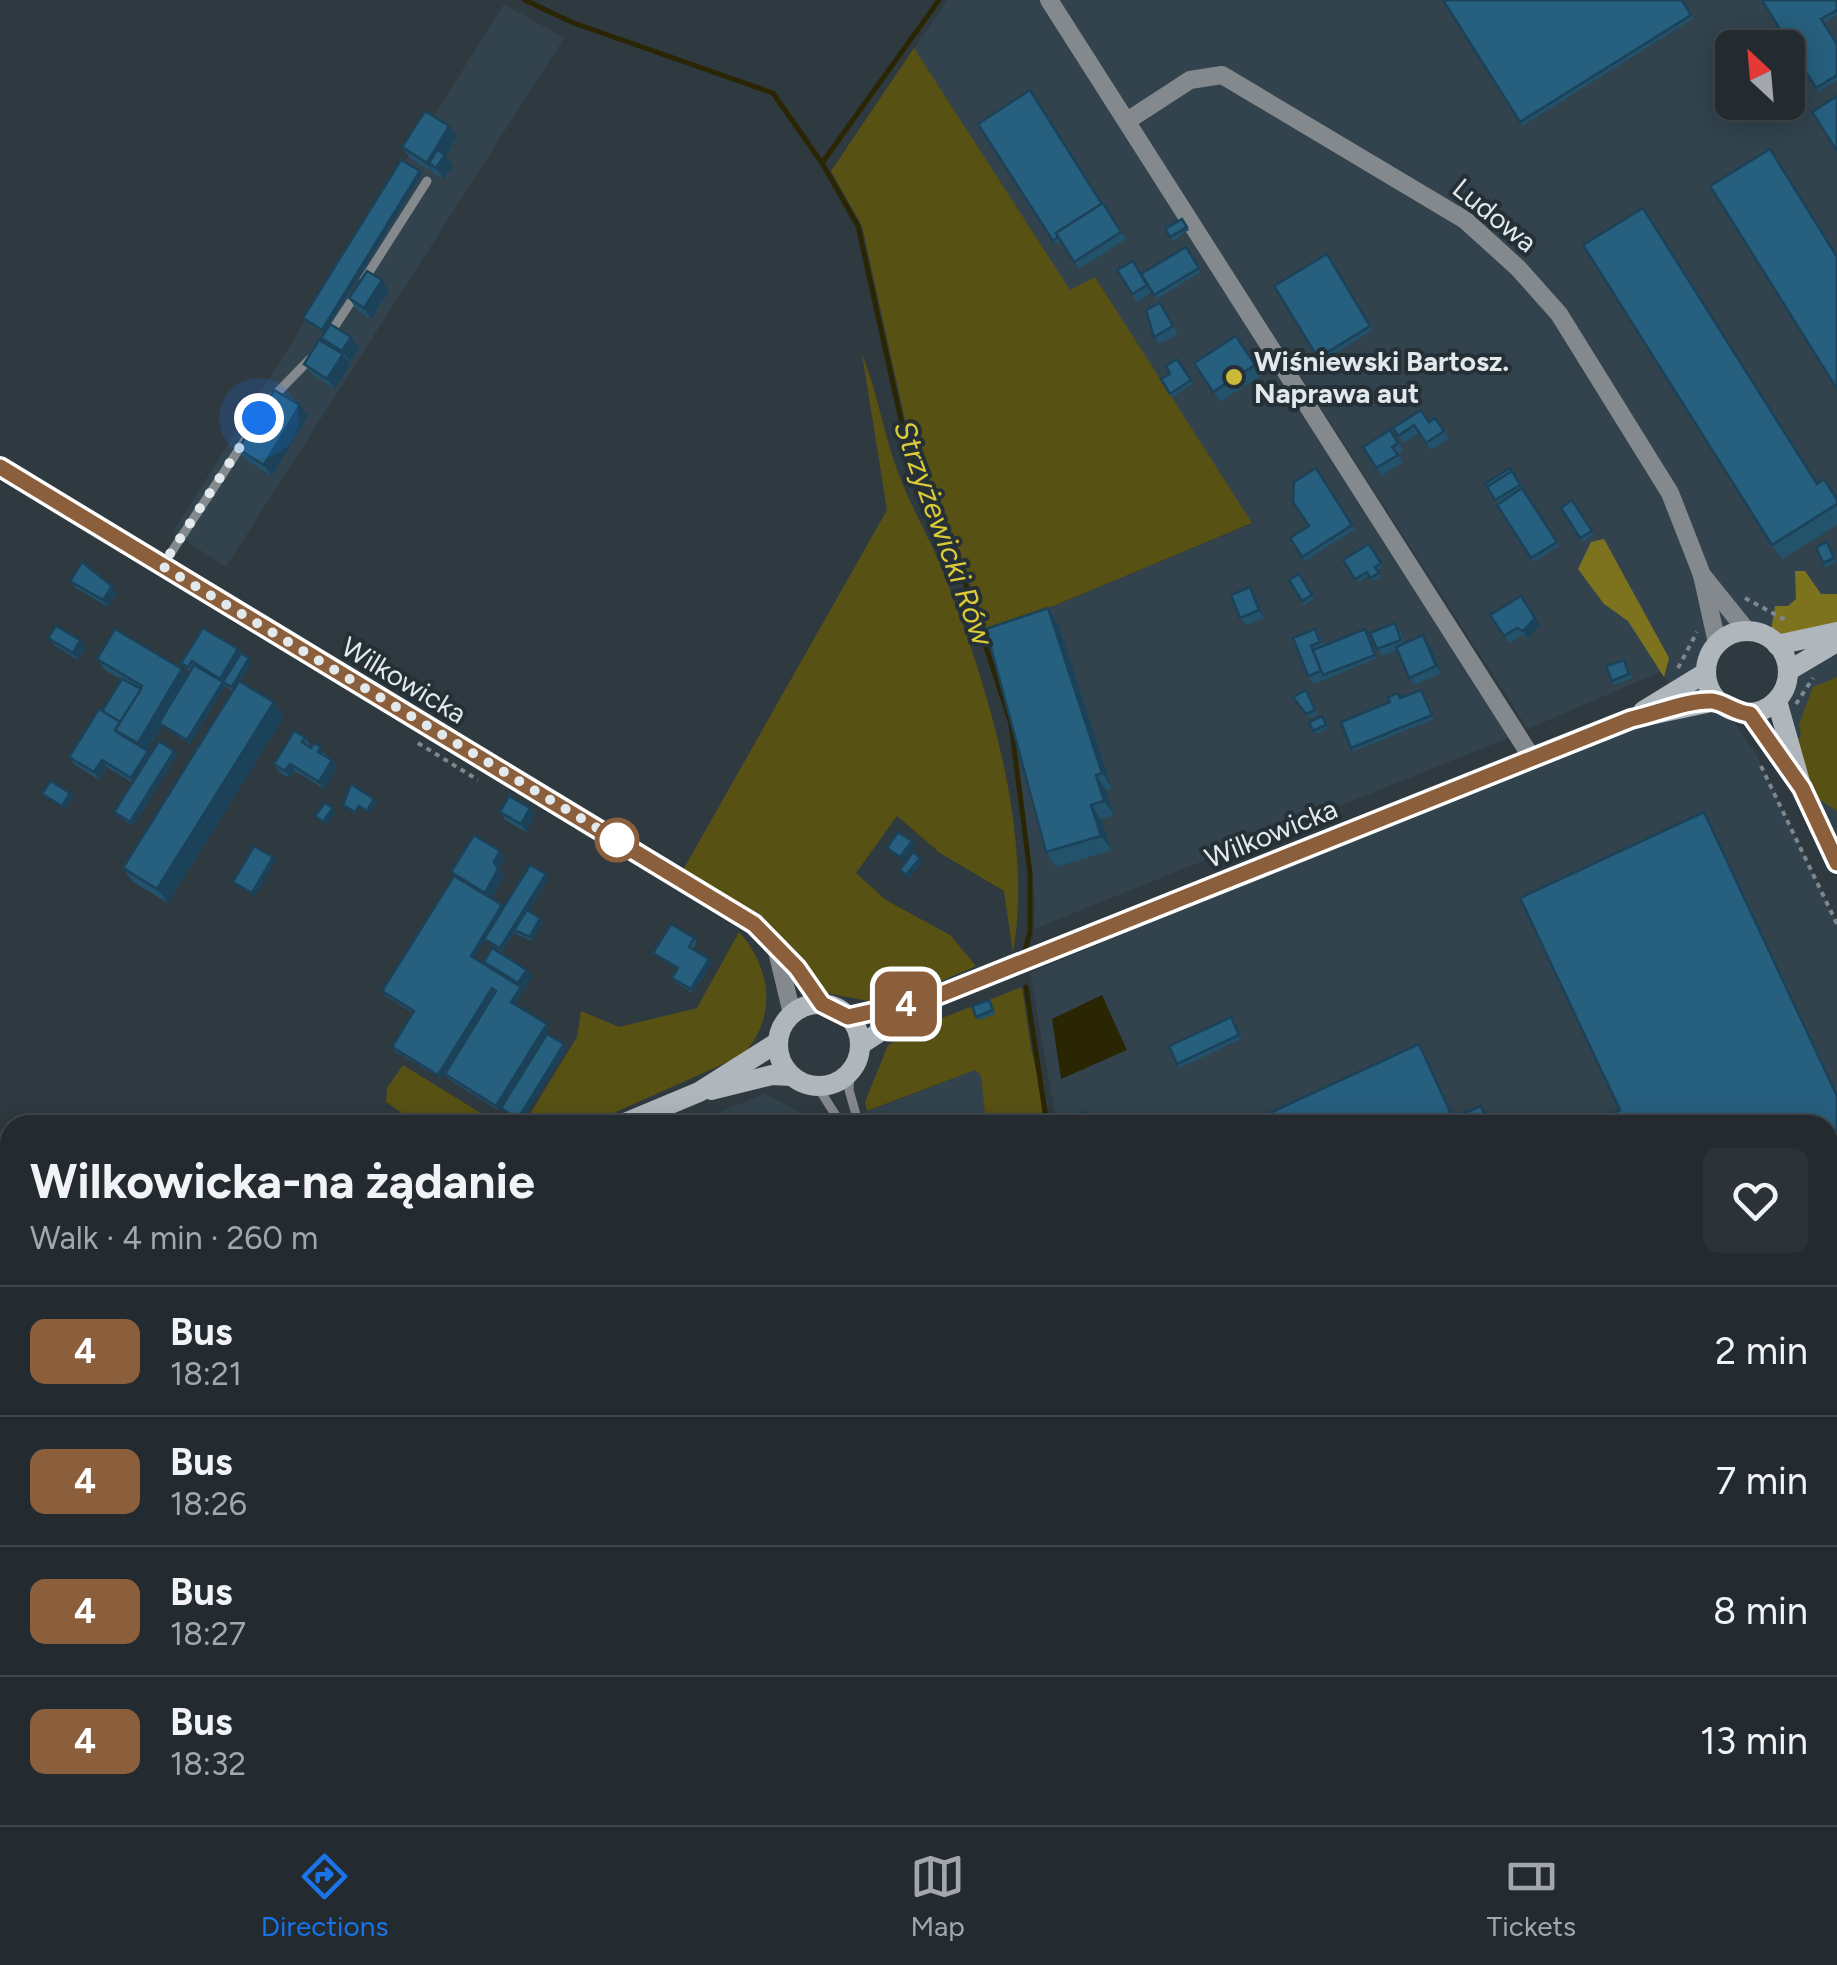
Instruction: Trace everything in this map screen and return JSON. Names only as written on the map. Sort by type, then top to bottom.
[{"type":"main road","points":[[1783,708],[1750,714],[1732,711],[1716,701],[1705,673],[1717,643],[1747,631],[1764,635],[1778,645],[1788,671],[1783,708],[1802,788]]},
{"type":"main road","points":[[1778,645],[1837,632]]},
{"type":"main road","points":[[1788,671],[1837,642]]},
{"type":"main road","name":"Wilkowicka","points":[[1631,719],[1705,673]]},
{"type":"main road","name":"Wilkowicka","points":[[848,1017],[932,998],[1631,719],[1716,701]]},
{"type":"main road","points":[[1750,714],[1802,788],[1837,863]]},
{"type":"main road","name":"Wilkowicka","points":[[860,1045],[932,998]]},
{"type":"main road","points":[[644,1115],[699,1092],[772,1075],[791,1076],[817,1086],[836,1083],[850,1072],[860,1045],[848,1017],[822,1004],[792,1014],[778,1042],[699,1092]]},
{"type":"main road","points":[[778,1042],[780,1058],[791,1076]]},
{"type":"street","points":[[1049,0],[1532,758]]},
{"type":"street","name":"Ludowa","points":[[1127,121],[1190,80],[1222,74],[1465,220],[1549,302],[1605,382],[1670,493],[1702,575],[1717,643]]},
{"type":"street","name":"Wilkowicka","points":[[0,466],[754,924],[822,1004]]},
{"type":"street","name":"Ludowa","points":[[1702,575],[1747,631]]},
{"type":"street","points":[[776,946],[792,1014]]},
{"type":"lane","points":[[268,404],[279,388],[321,349],[427,182]]},
{"type":"lane","points":[[162,566],[257,421]]},
{"type":"lane","points":[[850,1072],[848,1090],[856,1115]]},
{"type":"lane","points":[[817,1086],[836,1115]]},
{"type":"path","points":[[1741,596],[1790,623]]},
{"type":"path","points":[[1674,675],[1705,618]]},
{"type":"path","points":[[1783,708],[1816,673]]},
{"type":"path","points":[[1754,752],[1837,924]]},
{"type":"shaded area","points":[[948,0],[1042,0],[1511,737],[1034,929],[1035,902],[1013,722],[987,634],[1251,524],[1095,277],[1070,291],[914,48]]},
{"type":"shaded area","points":[[1057,0],[1837,0],[1837,632],[1794,642],[1753,631],[1730,635],[1717,643],[1706,667],[1679,696],[1660,672],[1528,729]]},
{"type":"shaded area","points":[[504,4],[564,38],[226,567],[173,532]]},
{"type":"shaded area","points":[[914,48],[1070,290],[1095,277],[1252,523],[987,634],[962,559],[911,447],[862,226],[831,171]]},
{"type":"shaded area","points":[[862,354],[897,469],[942,569],[992,717],[1012,813],[1018,908],[1013,953],[1004,891],[940,853],[897,816],[856,873],[886,900],[950,935],[976,966],[909,995],[869,1001],[810,990],[797,968],[679,877],[887,510]]},
{"type":"shaded area","points":[[1604,539],[1669,658],[1664,677],[1628,621],[1604,604],[1578,569],[1591,542]]},
{"type":"shaded area","points":[[1795,571],[1805,571],[1821,594],[1837,594],[1837,626],[1781,641],[1770,637],[1775,606],[1788,606],[1796,599]]},
{"type":"shaded area","points":[[1837,642],[1837,863],[1777,701],[1788,676]]},
{"type":"shaded area","points":[[1837,677],[1837,811],[1817,798],[1794,741],[1801,737],[1799,724],[1813,687]]},
{"type":"shaded area","points":[[1700,703],[1729,715],[1755,752],[1837,924],[1837,1115],[1055,1115],[1030,973],[1631,719]]},
{"type":"shaded area","points":[[739,932],[758,962],[766,994],[761,1026],[741,1056],[609,1115],[529,1115],[577,1037],[581,1011],[619,1027],[697,1008]]},
{"type":"shaded area","points":[[1022,987],[1047,1115],[985,1115],[981,1076],[975,1070],[867,1111],[865,1102],[888,1045],[924,1025]]},
{"type":"shaded area","points":[[1102,995],[1127,1050],[1061,1079],[1052,1019]]},
{"type":"shaded area","points":[[403,1065],[484,1115],[405,1115],[386,1102],[387,1088]]},
{"type":"shaded area","points":[[975,1070],[981,1076],[985,1115],[859,1115]]},
{"type":"shaded area","points":[[765,1094],[806,1115],[710,1115]]},
{"type":"building","points":[[1443,0],[1682,0],[1691,15],[1520,122]]},
{"type":"building","points":[[1762,0],[1837,0],[1837,10],[1821,19],[1837,44],[1837,75],[1816,88],[1805,70],[1805,30],[1780,30]]},
{"type":"building","points":[[1030,90],[1102,204],[1056,233],[1058,237],[1053,241],[978,124]]},
{"type":"building","points":[[1837,96],[1837,151],[1812,112]]},
{"type":"building","points":[[425,111],[449,126],[427,163],[402,147]]},
{"type":"building","points":[[1770,149],[1837,257],[1837,389],[1710,186]]},
{"type":"building","points":[[437,150],[445,155],[436,168],[429,163]]},
{"type":"building","points":[[401,160],[420,171],[322,330],[303,318]]},
{"type":"building","points":[[1103,203],[1121,232],[1074,262],[1056,233]]},
{"type":"building","points":[[1643,208],[1817,484],[1824,479],[1837,499],[1837,504],[1772,545],[1583,245]]},
{"type":"building","points":[[1182,219],[1187,227],[1170,237],[1165,229]]},
{"type":"building","points":[[1186,247],[1199,268],[1154,295],[1141,274]]},
{"type":"building","points":[[1327,254],[1370,326],[1318,358],[1274,286]]},
{"type":"building","points":[[1133,261],[1147,285],[1132,294],[1117,270]]},
{"type":"building","points":[[367,271],[382,280],[364,308],[349,298]]},
{"type":"building","points":[[1160,303],[1173,326],[1154,337],[1146,310]]},
{"type":"building","points":[[330,324],[351,337],[342,351],[321,338]]},
{"type":"building","points":[[1236,336],[1255,365],[1213,392],[1194,363]]},
{"type":"building","points":[[319,340],[343,354],[327,379],[304,364]]},
{"type":"building","points":[[1177,359],[1191,380],[1170,394],[1161,379],[1170,374],[1166,366]]},
{"type":"building","points":[[274,390],[300,405],[264,465],[238,449]]},
{"type":"building","points":[[1421,410],[1429,422],[1435,418],[1444,431],[1426,443],[1414,425],[1398,436],[1393,428]]},
{"type":"building","points":[[1390,430],[1398,443],[1392,447],[1398,455],[1376,468],[1363,447]]},
{"type":"building","points":[[1316,468],[1352,525],[1302,557],[1290,538],[1309,526],[1293,502],[1294,482]]},
{"type":"building","points":[[1510,468],[1515,475],[1512,471],[1487,487],[1485,484]]},
{"type":"building","points":[[1512,471],[1520,485],[1495,500],[1487,487]]},
{"type":"building","points":[[1522,488],[1557,542],[1531,558],[1497,505]]},
{"type":"building","points":[[1572,500],[1592,531],[1580,538],[1561,508]]},
{"type":"building","points":[[1827,542],[1834,558],[1823,563],[1816,547]]},
{"type":"building","points":[[1369,544],[1381,563],[1375,567],[1379,573],[1370,578],[1367,572],[1355,579],[1343,560]]},
{"type":"building","points":[[82,562],[112,586],[103,600],[70,581]]},
{"type":"building","points":[[1299,574],[1312,595],[1302,601],[1289,580]]},
{"type":"building","points":[[1250,587],[1259,610],[1240,618],[1231,595]]},
{"type":"building","points":[[1521,596],[1535,618],[1523,631],[1517,628],[1504,636],[1490,615]]},
{"type":"building","points":[[1048,608],[1102,773],[1096,775],[1104,801],[1091,805],[1101,836],[1046,852],[986,629]]},
{"type":"building","points":[[1395,623],[1401,640],[1377,649],[1370,633]]},
{"type":"building","points":[[56,626],[80,640],[73,653],[48,638]]},
{"type":"building","points":[[203,628],[238,649],[220,679],[192,661],[188,667],[181,663]]},
{"type":"building","points":[[115,629],[182,669],[138,743],[115,730],[142,686],[97,659]]},
{"type":"building","points":[[1315,629],[1320,642],[1311,646],[1321,671],[1308,676],[1293,638]]},
{"type":"building","points":[[1365,629],[1375,655],[1323,675],[1313,650]]},
{"type":"building","points":[[1423,635],[1436,666],[1409,678],[1396,647]]},
{"type":"building","points":[[241,653],[249,658],[232,687],[223,682]]},
{"type":"building","points":[[1624,660],[1629,674],[1612,681],[1606,666]]},
{"type":"building","points":[[194,665],[223,682],[187,740],[159,723]]},
{"type":"building","points":[[122,679],[141,689],[120,722],[102,711]]},
{"type":"building","points":[[239,681],[274,702],[157,889],[123,868]]},
{"type":"building","points":[[1306,690],[1315,710],[1306,714],[1293,697]]},
{"type":"building","points":[[1421,690],[1432,715],[1351,748],[1341,722],[1390,702],[1388,697],[1398,693],[1400,698]]},
{"type":"building","points":[[99,709],[120,722],[115,730],[118,733],[148,751],[131,778],[102,760],[94,772],[69,757]]},
{"type":"building","points":[[1322,716],[1326,725],[1313,731],[1309,722]]},
{"type":"building","points":[[294,731],[305,737],[302,742],[311,748],[314,743],[321,747],[318,752],[332,760],[319,782],[290,764],[285,771],[274,764]]},
{"type":"building","points":[[159,741],[174,751],[130,822],[114,812]]},
{"type":"building","points":[[50,781],[70,793],[62,806],[42,794]]},
{"type":"building","points":[[351,784],[374,799],[367,811],[359,806],[355,812],[343,805]]},
{"type":"building","points":[[509,796],[530,808],[521,824],[500,812]]},
{"type":"building","points":[[325,803],[333,808],[323,822],[315,816]]},
{"type":"building","points":[[1704,812],[1837,1096],[1837,1115],[1610,1115],[1620,1110],[1520,898]]},
{"type":"building","points":[[898,832],[912,841],[900,857],[887,848]]},
{"type":"building","points":[[474,835],[500,851],[494,862],[498,869],[485,893],[451,872]]},
{"type":"building","points":[[254,846],[273,857],[252,893],[233,882]]},
{"type":"building","points":[[913,852],[920,858],[906,875],[900,870]]},
{"type":"building","points":[[530,865],[546,874],[500,948],[484,939]]},
{"type":"building","points":[[454,876],[502,905],[471,956],[521,987],[511,1002],[547,1024],[496,1106],[445,1074],[496,991],[492,988],[438,1075],[392,1047],[414,1011],[382,991]]},
{"type":"building","points":[[527,910],[540,918],[530,937],[514,930]]},
{"type":"building","points":[[671,924],[694,938],[689,947],[709,959],[691,989],[672,978],[678,968],[653,953]]},
{"type":"building","points":[[492,948],[527,970],[518,983],[484,962]]},
{"type":"building","points":[[989,1000],[993,1010],[976,1017],[972,1006]]},
{"type":"building","points":[[1231,1017],[1239,1035],[1177,1064],[1169,1046]]},
{"type":"building","points":[[547,1034],[564,1044],[520,1115],[501,1108]]},
{"type":"building","points":[[1419,1044],[1452,1115],[1266,1115]]},
{"type":"building","points":[[1481,1106],[1485,1115],[1460,1115]]},
{"type":"waterway","name":"Strzyżewicki Rów","points":[[525,0],[571,22],[773,93],[822,163],[858,226],[907,447],[958,561],[1011,724],[1030,873],[1030,932],[1024,954]]},
{"type":"waterway","points":[[822,163],[939,0]]},
{"type":"waterway","name":"Strzyżewicki Rów","points":[[1026,987],[1045,1115]]},
{"type":"bus line","name":"4","points":[[0,467],[754,924],[797,968],[822,1004],[837,1008],[848,1017],[932,998],[1631,719],[1700,702],[1716,701],[1732,711],[1750,714],[1802,788],[1837,863]]},
{"type":"place","name":"Wiśniewski Bartosz. Naprawa aut","points":[[1234,377]]},
{"type":"route","points":[[259,418],[162,566],[617,840]]}]
